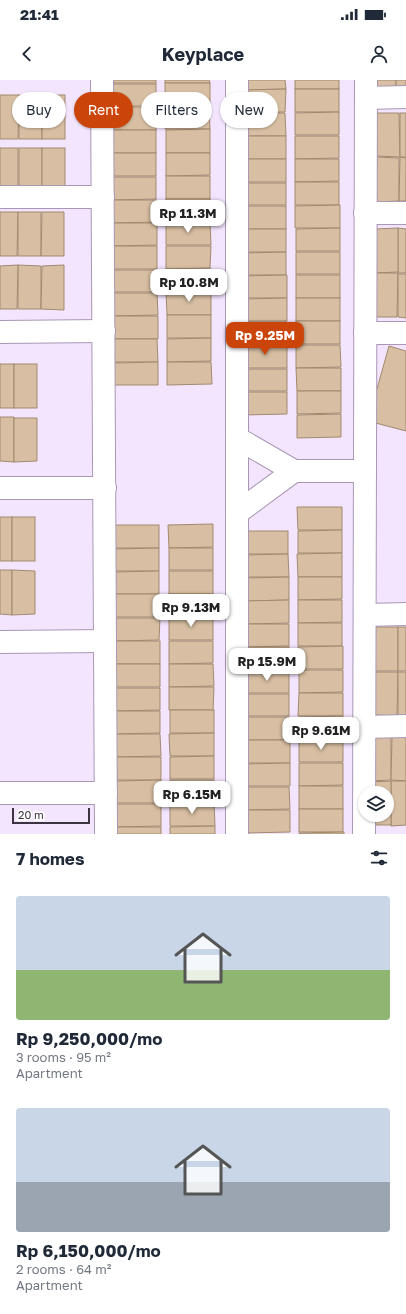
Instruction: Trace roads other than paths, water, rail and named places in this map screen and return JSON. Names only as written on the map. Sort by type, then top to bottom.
[{"type":"street","points":[[102,80],[106,834]]},
{"type":"street","points":[[237,80],[237,834]]},
{"type":"street","points":[[364,834],[366,89],[406,97]]},
{"type":"street","points":[[0,197],[103,197]]},
{"type":"street","points":[[365,213],[406,213]]},
{"type":"street","points":[[0,332],[104,331]]},
{"type":"street","points":[[365,333],[406,333]]},
{"type":"street","points":[[237,438],[294,471],[365,471]]},
{"type":"street","points":[[237,513],[294,471]]},
{"type":"street","points":[[0,488],[105,488]]},
{"type":"street","points":[[364,614],[406,614]]},
{"type":"street","points":[[0,642],[105,641]]},
{"type":"street","points":[[364,726],[406,726]]},
{"type":"street","points":[[0,793],[106,793]]}]
